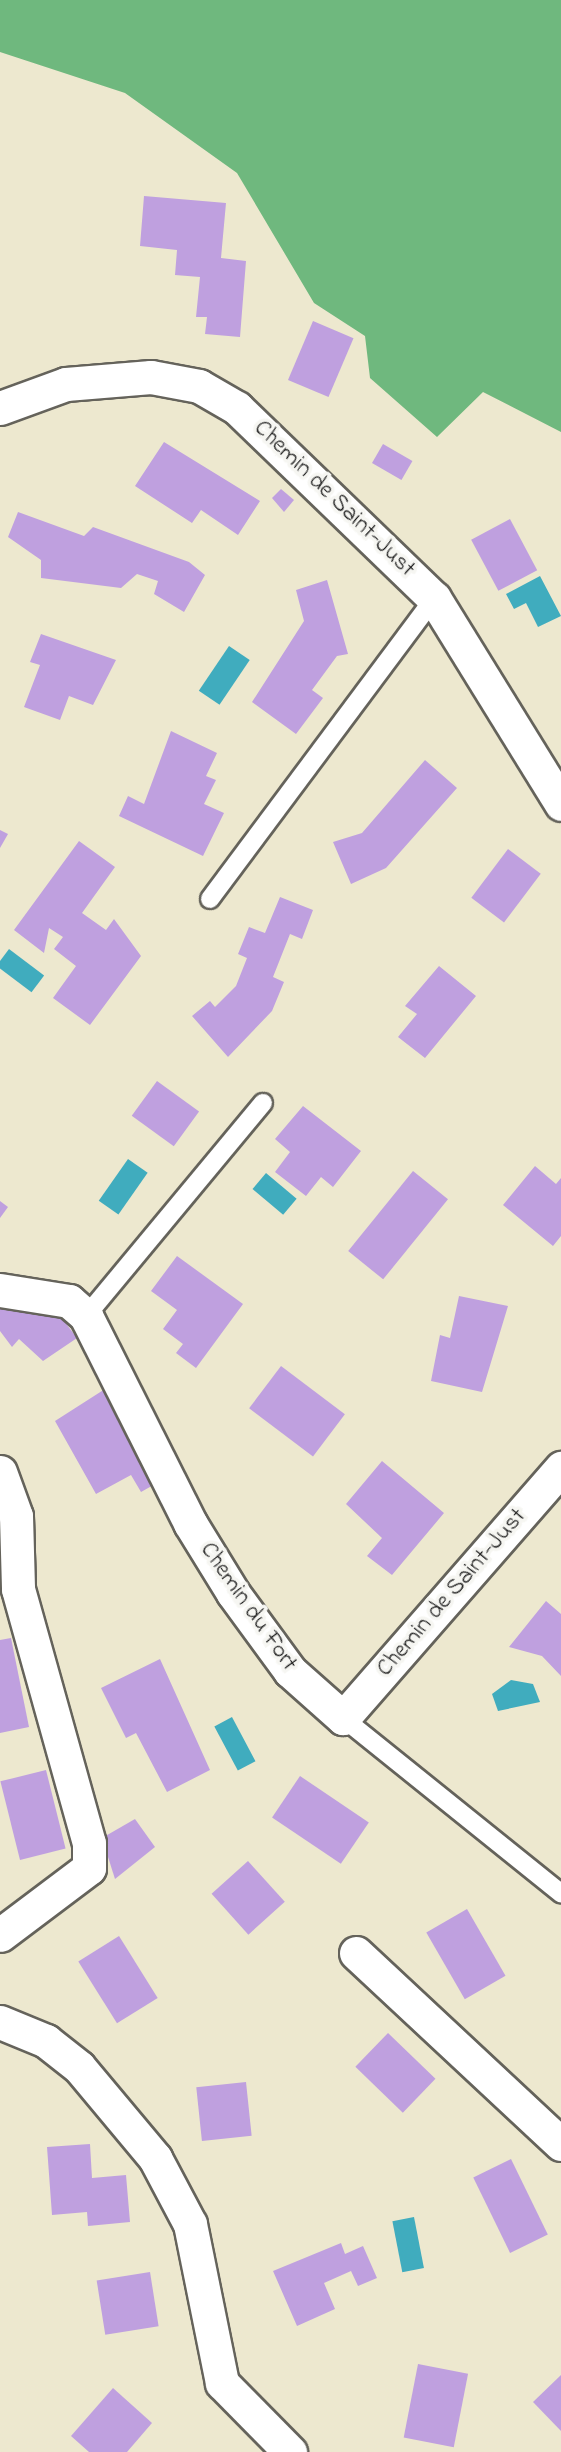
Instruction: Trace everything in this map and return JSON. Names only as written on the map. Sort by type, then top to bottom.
[{"type":"street","name":"Chemin de Saint-Just","points":[[0,408],[66,384],[114,377],[199,386],[266,429],[434,598],[561,804]]},
{"type":"street","points":[[0,1290],[69,1301],[86,1316]]},
{"type":"street","name":"Chemin du Fort","points":[[86,1316],[190,1523],[233,1593],[290,1671],[343,1718]]},
{"type":"street","name":"Chemin de Saint-Just","points":[[343,1718],[561,1468]]},
{"type":"street","points":[[0,1472],[16,1516],[18,1589],[89,1843],[89,1867],[0,1935]]},
{"type":"street","points":[[356,1953],[561,2144]]},
{"type":"street","points":[[0,2022],[46,2041],[79,2067],[155,2158],[190,2224],[222,2383],[290,2452]]},
{"type":"lane","points":[[210,900],[434,598]]},
{"type":"lane","points":[[86,1316],[263,1103]]},
{"type":"lane","name":"Chemin du Fort","points":[[343,1718],[561,1893]]},
{"type":"green space","points":[[0,0],[561,0],[561,432],[483,392],[437,437],[370,378],[365,336],[314,303],[237,173],[125,93],[0,52]]},
{"type":"water","points":[[540,576],[561,616],[538,627],[526,603],[514,609],[506,594]]},
{"type":"water","points":[[229,646],[250,660],[220,705],[199,691]]},
{"type":"water","points":[[9,949],[44,975],[32,992],[0,969],[0,961]]},
{"type":"water","points":[[128,1159],[148,1173],[118,1215],[99,1201]]},
{"type":"water","points":[[266,1173],[297,1199],[283,1215],[253,1189]]},
{"type":"water","points":[[511,1680],[533,1684],[540,1702],[498,1711],[492,1694]]},
{"type":"water","points":[[232,1717],[255,1761],[238,1771],[214,1726]]},
{"type":"water","points":[[414,2217],[424,2268],[402,2272],[392,2221]]},
{"type":"building","points":[[144,196],[226,203],[221,258],[246,261],[240,337],[205,334],[207,317],[196,317],[200,277],[175,275],[177,250],[140,246]]},
{"type":"building","points":[[313,321],[354,338],[328,397],[288,380]]},
{"type":"building","points":[[164,442],[260,501],[238,535],[201,510],[192,523],[135,486]]},
{"type":"building","points":[[383,444],[412,461],[401,480],[372,463]]},
{"type":"building","points":[[281,489],[294,500],[284,512],[272,498]]},
{"type":"building","points":[[18,512],[84,536],[93,527],[189,562],[205,575],[184,612],[154,594],[158,581],[137,574],[121,588],[41,578],[41,560],[8,537]]},
{"type":"building","points":[[510,519],[537,570],[498,591],[471,540]]},
{"type":"building","points":[[327,580],[348,654],[337,656],[312,690],[323,698],[296,734],[252,702],[304,621],[296,590]]},
{"type":"building","points":[[41,634],[116,660],[93,705],[69,696],[60,720],[24,707],[40,665],[30,662]]},
{"type":"building","points":[[171,731],[217,753],[206,776],[216,780],[204,804],[224,813],[203,856],[119,816],[128,796],[144,804]]},
{"type":"building","points":[[425,760],[457,788],[386,868],[351,884],[333,842],[362,833]]},
{"type":"building","points":[[0,830],[8,834],[0,848]]},
{"type":"building","points":[[79,841],[115,867],[82,913],[106,930],[114,919],[141,956],[90,1025],[53,998],[76,966],[54,949],[63,937],[49,928],[44,953],[14,930]]},
{"type":"building","points":[[508,849],[541,874],[504,922],[471,898]]},
{"type":"building","points":[[280,897],[313,910],[302,939],[290,934],[273,977],[284,982],[272,1011],[228,1057],[192,1016],[210,1001],[215,1007],[236,986],[247,958],[238,954],[249,927],[265,933]]},
{"type":"building","points":[[439,966],[476,996],[425,1058],[398,1037],[417,1014],[405,1006]]},
{"type":"building","points":[[157,1081],[199,1112],[174,1146],[132,1116]]},
{"type":"building","points":[[303,1106],[361,1151],[333,1187],[321,1177],[306,1196],[275,1172],[290,1152],[275,1139]]},
{"type":"building","points":[[535,1166],[556,1184],[561,1178],[561,1236],[553,1246],[503,1205]]},
{"type":"building","points":[[413,1171],[448,1199],[383,1279],[348,1251]]},
{"type":"building","points":[[0,1201],[8,1207],[0,1218]]},
{"type":"building","points":[[177,1256],[243,1304],[196,1368],[176,1353],[183,1344],[163,1329],[177,1310],[151,1291]]},
{"type":"building","points":[[459,1296],[508,1306],[482,1392],[431,1381],[440,1335],[450,1338]]},
{"type":"building","points":[[0,1306],[55,1309],[77,1338],[43,1361],[19,1339],[12,1347],[0,1331]]},
{"type":"building","points":[[281,1366],[345,1414],[313,1456],[249,1408]]},
{"type":"building","points":[[105,1389],[157,1483],[141,1492],[131,1475],[96,1494],[55,1421]]},
{"type":"building","points":[[382,1461],[444,1513],[392,1575],[367,1556],[382,1538],[346,1504]]},
{"type":"building","points":[[546,1601],[561,1614],[561,1676],[542,1656],[509,1647]]},
{"type":"building","points":[[11,1638],[29,1727],[0,1733],[0,1640]]},
{"type":"building","points":[[160,1659],[210,1770],[167,1792],[136,1733],[126,1738],[101,1688]]},
{"type":"building","points":[[46,1770],[66,1849],[20,1860],[0,1781]]},
{"type":"building","points":[[300,1776],[369,1822],[341,1864],[272,1817]]},
{"type":"building","points":[[135,1819],[155,1847],[115,1879],[102,1838]]},
{"type":"building","points":[[248,1861],[285,1902],[248,1935],[212,1894]]},
{"type":"building","points":[[467,1909],[506,1976],[465,1999],[426,1932]]},
{"type":"building","points":[[119,1936],[158,1998],[117,2023],[78,1961]]},
{"type":"building","points":[[388,2033],[435,2079],[403,2113],[355,2067]]},
{"type":"building","points":[[246,2082],[252,2136],[202,2141],[196,2087]]},
{"type":"building","points":[[90,2144],[92,2178],[126,2175],[130,2222],[88,2226],[87,2212],[52,2215],[47,2147]]},
{"type":"building","points":[[511,2159],[548,2234],[510,2253],[473,2177]]},
{"type":"building","points":[[341,2243],[345,2254],[363,2246],[377,2278],[358,2286],[351,2271],[324,2283],[335,2309],[297,2326],[273,2271]]},
{"type":"building","points":[[150,2272],[159,2326],[105,2335],[97,2280]]},
{"type":"building","points":[[418,2364],[468,2374],[454,2447],[404,2438]]},
{"type":"building","points":[[561,2375],[561,2431],[533,2402]]},
{"type":"building","points":[[113,2388],[152,2423],[127,2452],[89,2452],[71,2436]]}]
